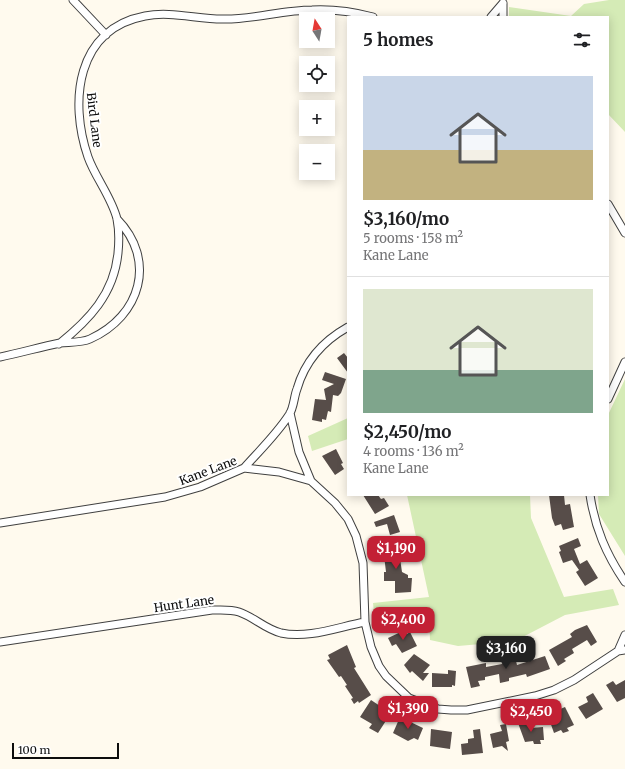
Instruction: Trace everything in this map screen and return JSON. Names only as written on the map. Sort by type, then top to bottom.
[{"type":"street","points":[[73,0],[106,35]]},
{"type":"street","points":[[492,16],[503,1]]},
{"type":"street","points":[[503,1],[503,16]]},
{"type":"street","name":"Bird Lane","points":[[0,357],[59,344],[88,340],[100,334],[120,319],[134,297],[139,273],[136,246],[128,231],[117,219],[88,157],[83,135],[79,100],[79,84],[82,71],[94,48],[106,35],[126,22],[144,16],[162,14],[199,19],[224,20],[312,10],[338,11],[367,16]]},
{"type":"street","points":[[609,206],[625,233]]},
{"type":"street","name":"Bird Lane","points":[[59,344],[95,312],[114,277],[118,251],[117,219]]},
{"type":"street","points":[[244,468],[267,444],[290,413],[301,376],[312,356],[328,340],[347,328]]},
{"type":"street","points":[[609,396],[625,362]]},
{"type":"street","points":[[290,413],[299,452],[311,481]]},
{"type":"street","name":"Kane Lane","points":[[0,523],[164,498],[200,487],[244,468],[279,472],[311,481],[335,503],[348,519],[356,536],[363,563],[365,622],[374,657],[386,676],[409,698],[438,709],[467,710],[548,692],[574,680],[621,651],[625,635]]},
{"type":"street","points":[[590,496],[600,536],[610,559],[625,582]]},
{"type":"street","name":"Hunt Lane","points":[[0,642],[212,610],[240,612],[273,630],[290,634],[308,634],[365,622]]},
{"type":"green space","points":[[609,0],[625,0],[625,132],[609,115],[609,16],[571,16],[584,4]]},
{"type":"green space","points":[[509,7],[571,16],[509,16]]},
{"type":"green space","points":[[625,379],[625,556],[599,514],[598,496],[609,496],[609,413]]},
{"type":"green space","points":[[347,418],[347,439],[312,451],[308,436]]},
{"type":"green space","points":[[407,496],[530,496],[531,518],[564,597],[613,589],[619,605],[565,615],[515,641],[458,646],[430,640],[429,618],[375,622],[373,603],[429,597]]},
{"type":"building","points":[[344,353],[347,357],[347,372],[337,358]]},
{"type":"building","points":[[325,372],[346,379],[341,393],[338,396],[333,395],[331,412],[328,411],[326,420],[322,419],[322,422],[312,420],[315,399],[326,400],[324,389],[334,384],[322,380]]},
{"type":"building","points":[[336,449],[343,463],[341,464],[344,469],[335,475],[322,456]]},
{"type":"building","points":[[364,496],[379,496],[381,499],[384,498],[389,506],[375,514]]},
{"type":"building","points":[[549,496],[564,496],[565,505],[570,504],[574,527],[563,530],[561,524],[555,526],[552,518]]},
{"type":"building","points":[[394,515],[400,532],[390,535],[387,524],[376,527],[374,522]]},
{"type":"building","points":[[578,538],[581,546],[574,549],[580,564],[587,560],[598,578],[585,586],[576,572],[579,570],[572,560],[563,563],[559,552],[561,551],[559,546]]},
{"type":"building","points":[[398,545],[402,572],[408,575],[408,578],[412,578],[411,592],[395,593],[395,581],[384,581],[384,572],[386,572],[383,547]]},
{"type":"building","points":[[587,625],[597,642],[591,646],[587,640],[572,649],[574,653],[564,659],[566,661],[558,666],[549,650],[572,637],[570,634],[575,630]]},
{"type":"building","points":[[405,630],[407,634],[410,632],[417,646],[402,653],[396,644],[392,646],[388,638]]},
{"type":"building","points":[[347,645],[356,667],[354,668],[371,695],[359,703],[358,701],[354,704],[351,699],[353,698],[345,686],[347,685],[341,676],[339,677],[327,660],[330,659],[328,655]]},
{"type":"building","points":[[414,654],[430,665],[423,673],[429,673],[423,681],[412,671],[410,673],[404,665]]},
{"type":"building","points":[[545,656],[550,669],[527,677],[526,674],[509,678],[509,681],[500,683],[499,674],[485,677],[485,680],[478,681],[480,686],[471,688],[466,667],[486,663],[486,667],[502,664],[504,660],[507,660],[508,662],[516,661],[517,665]]},
{"type":"building","points":[[448,670],[456,671],[455,686],[432,687],[432,673],[448,674]]},
{"type":"building","points":[[625,680],[625,698],[617,702],[606,685],[613,681],[616,685]]},
{"type":"building","points":[[593,693],[603,709],[586,719],[578,707],[588,702],[586,697]]},
{"type":"building","points":[[371,700],[383,708],[385,705],[393,710],[378,733],[369,728],[372,724],[360,717]]},
{"type":"building","points":[[565,707],[574,725],[567,728],[569,731],[563,733],[561,730],[554,733],[549,719],[559,715],[558,710]]},
{"type":"building","points":[[400,717],[423,728],[418,740],[414,738],[408,741],[393,733]]},
{"type":"building","points":[[526,719],[530,728],[543,727],[544,740],[540,740],[541,744],[534,744],[533,741],[525,742],[518,723]]},
{"type":"building","points":[[506,724],[509,741],[506,742],[508,751],[502,746],[493,748],[490,734],[502,731],[500,725]]},
{"type":"building","points":[[431,729],[452,732],[450,749],[430,746]]},
{"type":"building","points":[[480,729],[483,753],[462,755],[461,744],[468,743],[468,739],[474,738],[473,730]]}]
